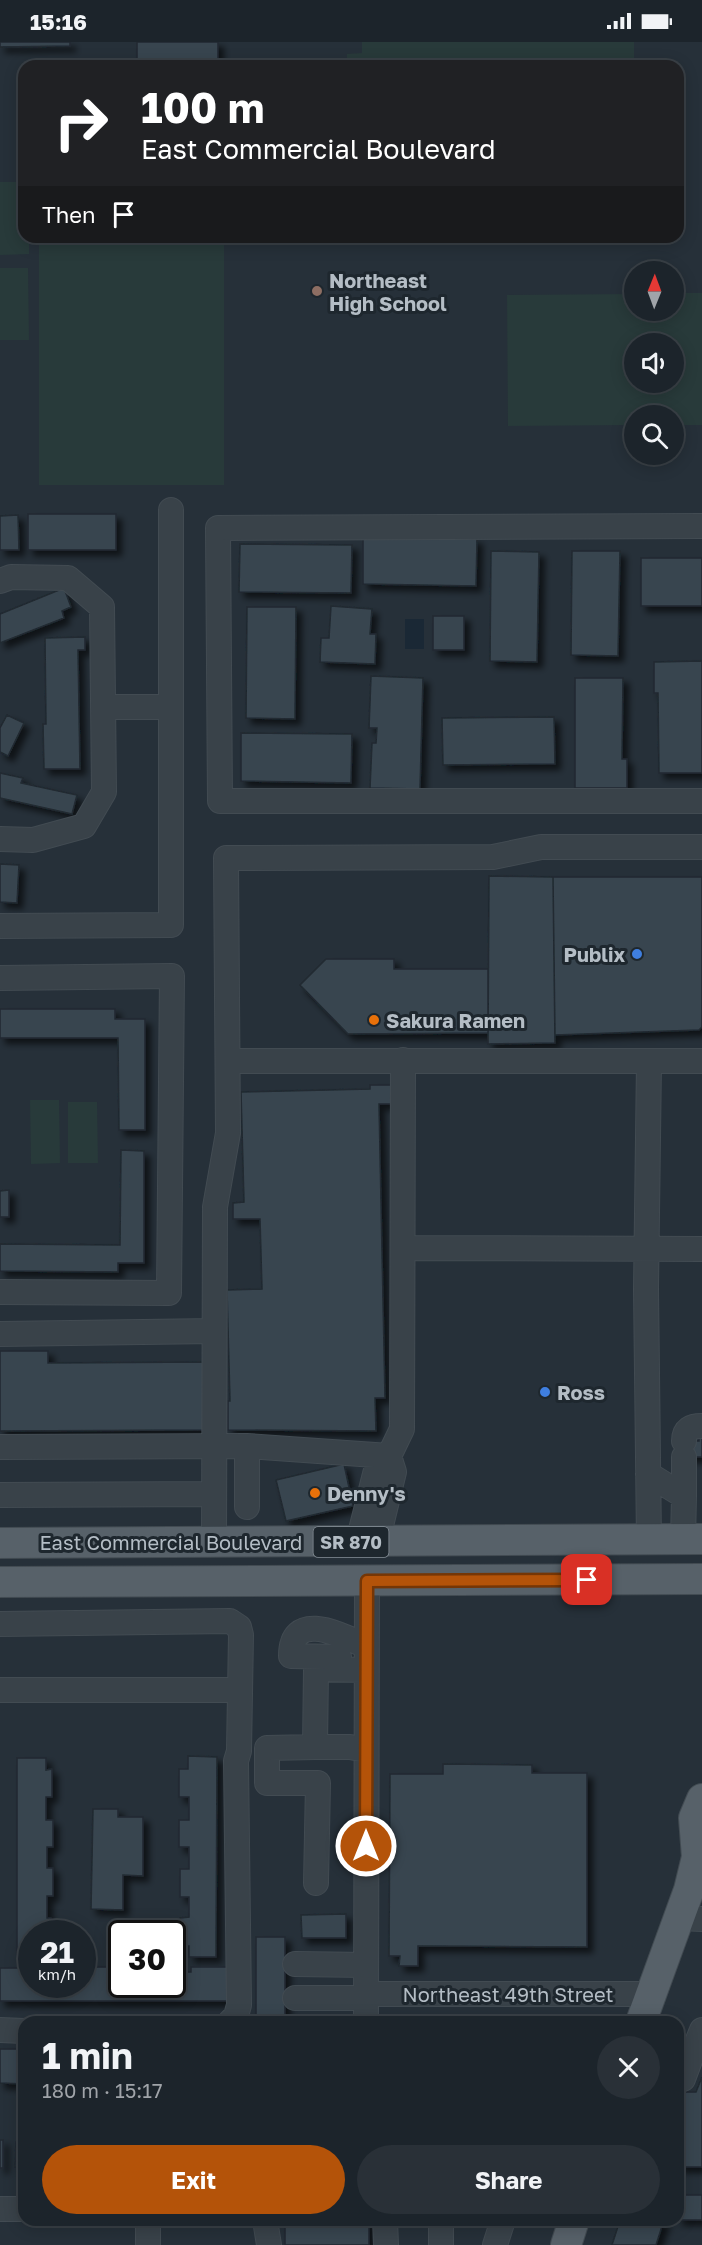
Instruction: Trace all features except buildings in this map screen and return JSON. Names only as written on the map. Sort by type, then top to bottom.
[{"type":"main road","name":"East Commercial Boulevard","points":[[0,1543],[693,1540]]},
{"type":"main road","points":[[367,1581],[376,1570],[399,1562],[443,1561],[453,1558],[466,1552],[474,1541]]},
{"type":"main road","points":[[0,1565],[14,1562],[146,1561],[159,1557],[183,1542]]},
{"type":"main road","points":[[213,1582],[217,1575],[236,1568],[336,1565],[368,1552],[368,1542]]},
{"type":"main road","name":"East Commercial Boulevard","points":[[0,1582],[702,1579]]},
{"type":"main road","points":[[646,1580],[663,1595],[702,1599]]},
{"type":"main road","points":[[643,2016],[651,1994],[691,1919],[699,1855],[694,1818],[702,1799]]},
{"type":"main road","points":[[566,2245],[572,2226]]},
{"type":"street","points":[[0,926],[171,925],[171,510]]},
{"type":"street","points":[[702,526],[218,528],[220,801],[702,801]]},
{"type":"street","points":[[0,582],[11,576],[68,578],[102,607],[104,792],[84,826],[33,840],[0,839]]},
{"type":"street","points":[[103,707],[171,707]]},
{"type":"street","points":[[214,1542],[214,1207],[228,1133],[226,858],[493,857],[541,847],[702,847]]},
{"type":"street","points":[[0,978],[172,976],[169,1293],[0,1292]]},
{"type":"street","points":[[228,1061],[404,1059],[702,1061]]},
{"type":"street","points":[[368,1542],[394,1472],[389,1456],[402,1429],[404,1059]]},
{"type":"street","points":[[649,1062],[647,1249],[649,1540]]},
{"type":"street","points":[[403,1248],[702,1249]]},
{"type":"street","points":[[0,1334],[214,1331]]},
{"type":"street","points":[[690,1441],[693,1540]]},
{"type":"street","points":[[0,1447],[247,1446],[389,1456]]},
{"type":"street","points":[[247,1446],[247,1507]]},
{"type":"street","points":[[648,1474],[693,1491]]},
{"type":"street","points":[[0,1495],[214,1494]]},
{"type":"street","points":[[366,2016],[367,1581]]},
{"type":"street","points":[[0,1624],[230,1621],[236,1623],[241,1631],[238,1690],[239,1751],[236,1761],[238,2005],[236,2016]]},
{"type":"street","points":[[315,1747],[316,1669],[366,1658]]},
{"type":"street","points":[[0,1690],[238,1690]]},
{"type":"street","points":[[316,1883],[318,1783],[267,1783],[267,1748],[350,1747],[366,1750]]},
{"type":"street","points":[[295,1964],[366,1965]]},
{"type":"street","name":"Northeast 49th Street","points":[[295,1998],[651,1994]]},
{"type":"street","points":[[0,2030],[18,2031]]},
{"type":"street","points":[[684,2074],[691,2043]]},
{"type":"street","points":[[0,2209],[18,2209]]},
{"type":"street","points":[[148,2226],[148,2245]]},
{"type":"street","points":[[267,2226],[269,2245]]},
{"type":"street","points":[[385,2226],[386,2245]]},
{"type":"street","points":[[441,2226],[441,2245]]},
{"type":"street","points":[[495,2245],[501,2226]]},
{"type":"shaded area","points":[[362,42],[634,42],[634,60],[347,60],[347,54],[362,53]]},
{"type":"shaded area","points":[[0,182],[18,182],[18,243],[29,243],[29,254],[0,255]]},
{"type":"shaded area","points":[[39,243],[224,243],[224,485],[39,485]]},
{"type":"shaded area","points":[[0,268],[28,268],[29,340],[0,340]]},
{"type":"shaded area","points":[[684,293],[702,293],[702,425],[684,425],[684,405],[624,405],[624,425],[508,426],[507,295],[624,294],[624,321],[684,321]]},
{"type":"shaded area","points":[[30,1100],[59,1100],[60,1163],[31,1164]]},
{"type":"shaded area","points":[[68,1102],[97,1102],[98,1163],[68,1163]]},
{"type":"water","points":[[405,619],[424,619],[424,649],[405,649]]},
{"type":"place","name":"Northeast High School","points":[[317,291]]},
{"type":"place","name":"Publix","points":[[637,954]]},
{"type":"place","name":"Sakura Ramen","points":[[374,1020]]},
{"type":"place","name":"Ross","points":[[545,1392]]},
{"type":"place","name":"Denny's","points":[[315,1493]]},
{"type":"route","points":[[366,1846],[367,1581],[587,1580]]}]
